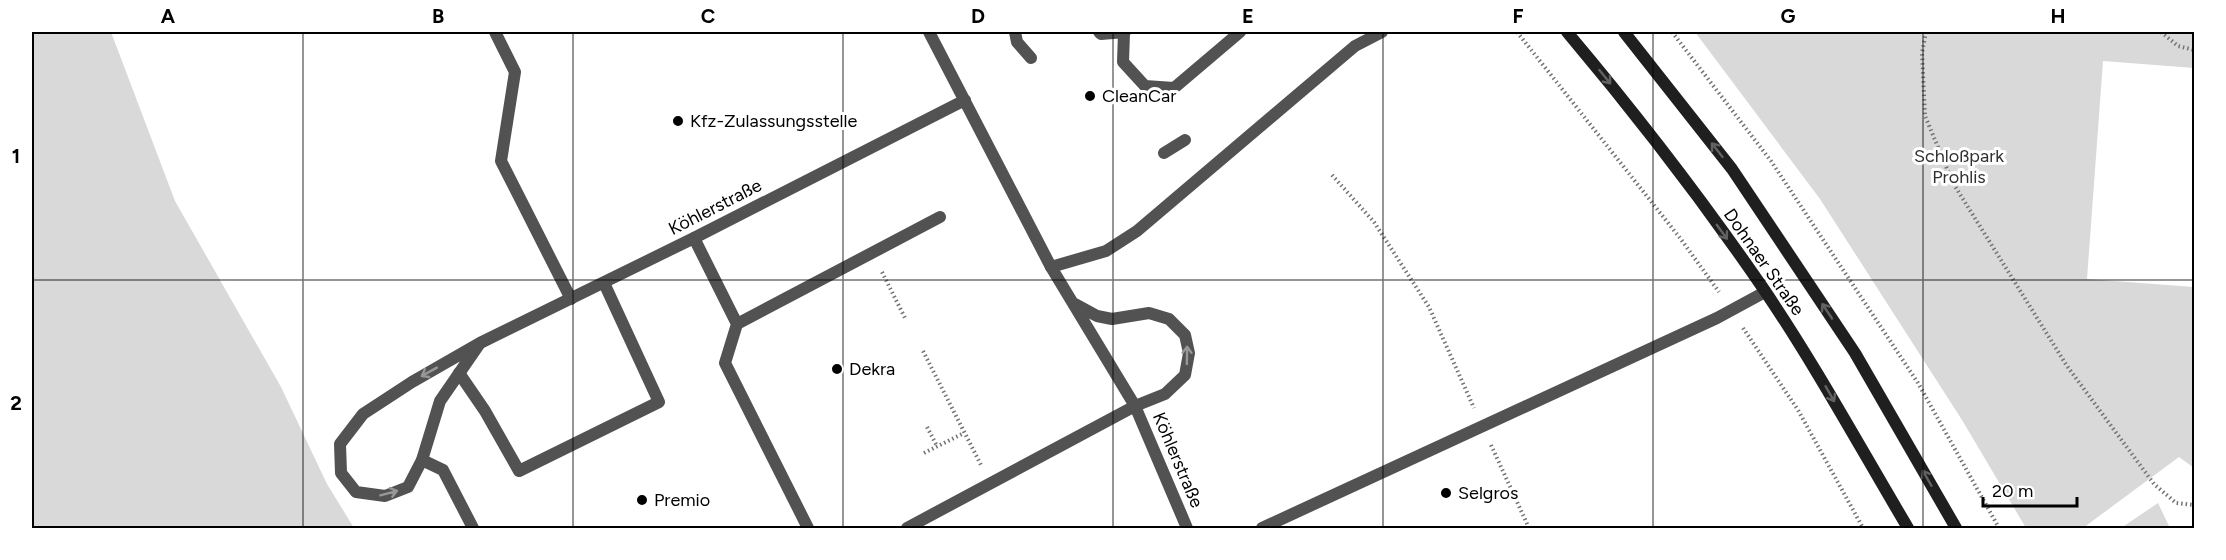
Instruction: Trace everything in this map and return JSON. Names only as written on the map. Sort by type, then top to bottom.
[{"type":"main road","name":"Dohnaer Straße","points":[[1567,32],[1608,81],[1683,179],[1765,292],[1819,376],[1908,528]]},
{"type":"main road","name":"Dohnaer Straße","points":[[1624,32],[1732,169],[1849,343],[1956,528]]},
{"type":"street","points":[[495,32],[515,72],[501,161],[570,299]]},
{"type":"street","name":"Köhlerstraße","points":[[928,32],[966,100],[1051,267],[1135,406],[1187,528]]},
{"type":"street","points":[[1016,32],[1017,42],[1031,58]]},
{"type":"street","points":[[1099,32],[1101,34],[1125,32],[1123,63],[1145,86],[1174,88],[1240,32]]},
{"type":"street","points":[[1051,267],[1106,251],[1137,231],[1355,46],[1382,32]]},
{"type":"street","name":"Köhlerstraße","points":[[480,344],[440,401],[422,460],[408,487],[385,496],[356,492],[342,473],[340,444],[363,414],[412,382],[480,344],[966,100]]},
{"type":"street","points":[[1164,153],[1185,140]]},
{"type":"street","points":[[737,324],[940,217]]},
{"type":"street","points":[[694,238],[737,324],[725,363],[808,528]]},
{"type":"street","points":[[459,373],[485,411],[519,471],[659,402],[604,283]]},
{"type":"street","points":[[1262,528],[1732,311],[1765,292]]},
{"type":"street","name":"Köhlerstraße","points":[[1073,303],[1097,316],[1112,319],[1149,313],[1169,319],[1185,336],[1189,353],[1185,375],[1165,394],[1135,406]]},
{"type":"street","points":[[907,528],[1135,406]]},
{"type":"street","points":[[422,460],[443,470],[473,528]]},
{"type":"path","points":[[1518,32],[1680,238],[1732,311],[1798,410],[1863,528]]},
{"type":"path","points":[[1672,32],[1771,161],[1918,383],[1999,528]]},
{"type":"path","points":[[1926,32],[1922,53],[1925,116],[1953,183],[2067,366],[2154,484],[2176,503],[2194,505]]},
{"type":"path","points":[[2162,32],[2178,46],[2194,50]]},
{"type":"path","points":[[1332,175],[1374,222],[1429,308],[1529,528]]},
{"type":"path","points":[[873,253],[906,318]]},
{"type":"path","points":[[923,351],[991,483]]},
{"type":"path","points":[[927,427],[937,446]]},
{"type":"path","points":[[924,453],[964,433]]},
{"type":"green space","points":[[32,32],[111,32],[175,201],[281,387],[327,484],[354,528],[32,528]]},
{"type":"green space","name":"Schloßpark Prohlis","points":[[1695,32],[2194,32],[2194,68],[2103,61],[2087,279],[2194,287],[2194,468],[2179,457],[2083,528],[2026,528],[1962,420],[1820,199]]},
{"type":"green space","points":[[2158,503],[2170,528],[2121,528]]},
{"type":"place","name":"CleanCar","points":[[1090,96]]},
{"type":"place","name":"Kfz-Zulassungsstelle","points":[[678,121]]},
{"type":"place","name":"Dekra","points":[[837,369]]},
{"type":"place","name":"Selgros","points":[[1446,493]]},
{"type":"place","name":"Premio","points":[[642,500]]}]
